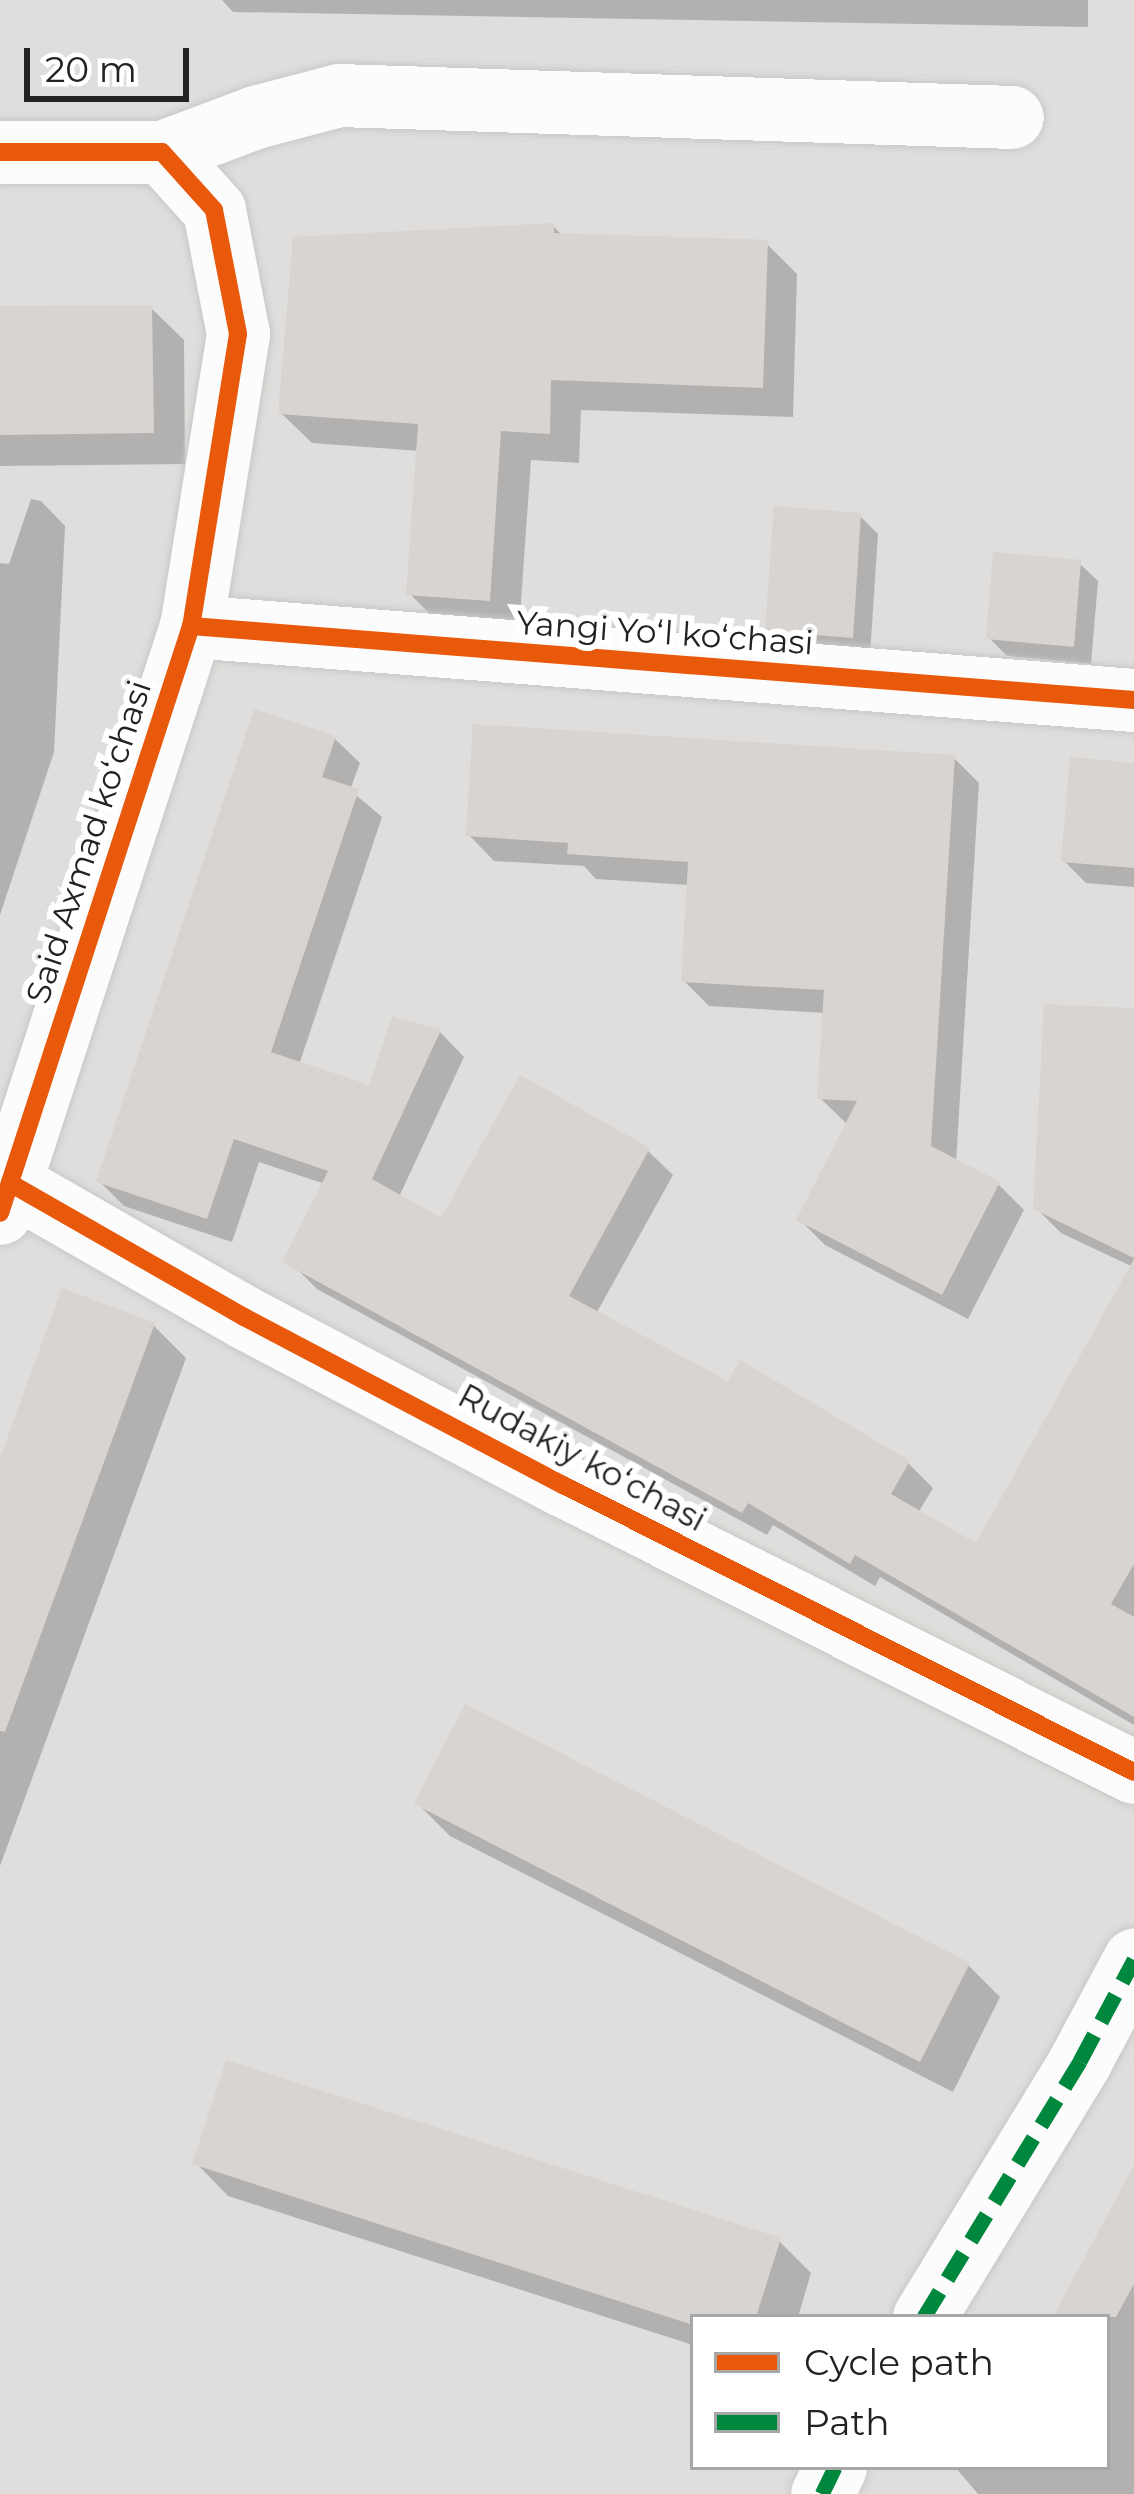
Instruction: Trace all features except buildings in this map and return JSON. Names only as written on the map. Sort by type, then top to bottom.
[{"type":"street","points":[[0,152],[162,152],[254,117],[339,95],[1012,117]]},
{"type":"street","name":"Said Axmad koʻchasi","points":[[5,1198],[191,626],[238,334],[214,210],[162,152]]},
{"type":"street","name":"Yangi Yoʻl koʻchasi","points":[[191,626],[1134,700]]},
{"type":"street","name":"Rudakiy koʻchasi","points":[[5,1198],[1134,1772]]},
{"type":"street","points":[[926,2314],[1080,2061],[1134,1960]]},
{"type":"shaded area","points":[[0,0],[1134,0],[1134,2494],[0,2494]]},
{"type":"marked path","points":[[926,2314],[1080,2061],[1134,1960]]},
{"type":"marked path","points":[[822,2494],[834,2470]]},
{"type":"cycle path","points":[[0,152],[162,152],[214,210],[238,334],[191,626],[0,1213]]},
{"type":"cycle path","points":[[191,626],[1134,700]]},
{"type":"cycle path","points":[[10,1183],[244,1317],[563,1485],[1134,1772]]}]
